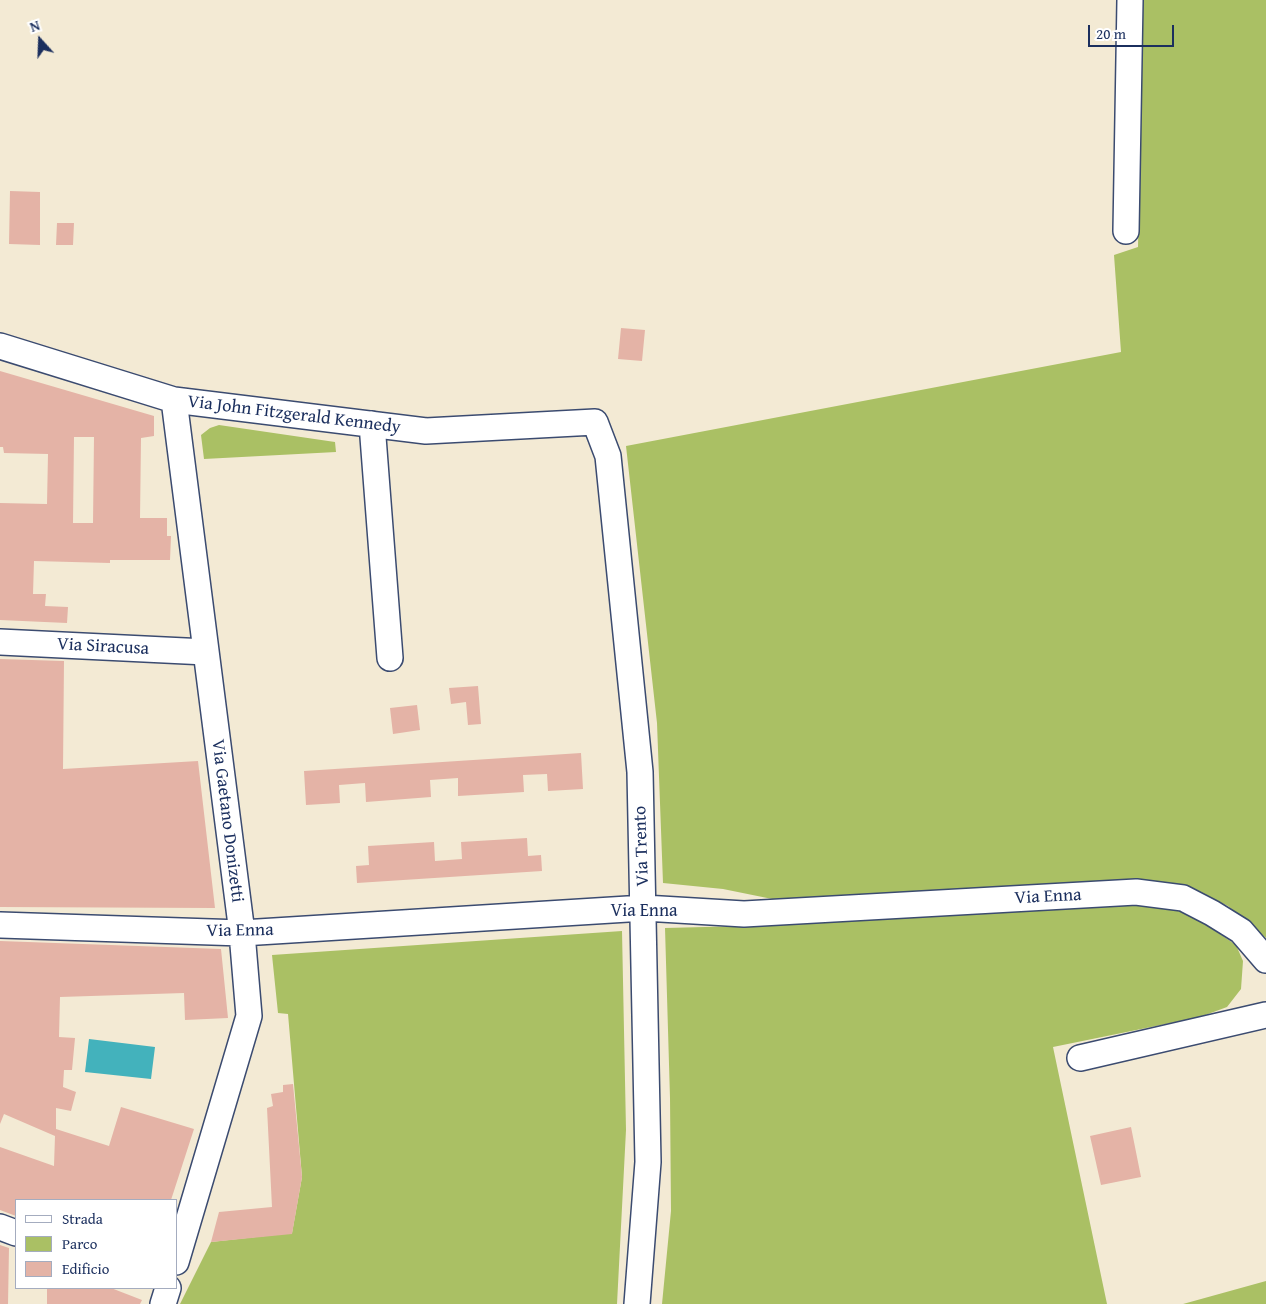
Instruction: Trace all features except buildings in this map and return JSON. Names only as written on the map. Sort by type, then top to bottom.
[{"type":"street","points":[[1126,231],[1130,0]]},
{"type":"street","name":"Via John Fitzgerald Kennedy","points":[[0,346],[174,400],[426,431],[595,422]]},
{"type":"street","name":"Via Gaetano Donizetti","points":[[174,400],[242,933],[249,1016],[178,1255]]},
{"type":"street","name":"Via Trento","points":[[595,422],[608,456],[640,772],[648,1162],[637,1304]]},
{"type":"street","points":[[372,424],[390,658]]},
{"type":"street","name":"Via Siracusa","points":[[0,642],[206,652]]},
{"type":"street","name":"Via Enna","points":[[0,925],[242,933],[644,908],[744,914],[1136,892],[1183,898],[1212,913],[1241,931],[1266,960]]},
{"type":"street","points":[[1080,1058],[1266,1016]]},
{"type":"street","points":[[0,1227],[15,1234]]},
{"type":"green space","points":[[1143,0],[1266,0],[1266,938],[1228,906],[1191,888],[1136,879],[787,902],[723,889],[663,883],[657,723],[626,446],[1121,352],[1114,255],[1138,247]]},
{"type":"green space","points":[[219,425],[335,442],[336,452],[204,459],[201,435],[210,428]]},
{"type":"green space","points":[[1135,903],[1179,909],[1236,945],[1243,961],[1241,989],[1227,1007],[1200,1017],[1053,1047],[1107,1304],[662,1304],[671,1211],[665,928],[745,926]]},
{"type":"green space","points":[[622,931],[626,1130],[617,1304],[180,1304],[211,1242],[292,1233],[302,1177],[288,1014],[278,1013],[272,955]]},
{"type":"green space","points":[[1266,1281],[1266,1304],[1183,1304]]},
{"type":"water","points":[[89,1039],[155,1047],[151,1079],[85,1072]]}]
